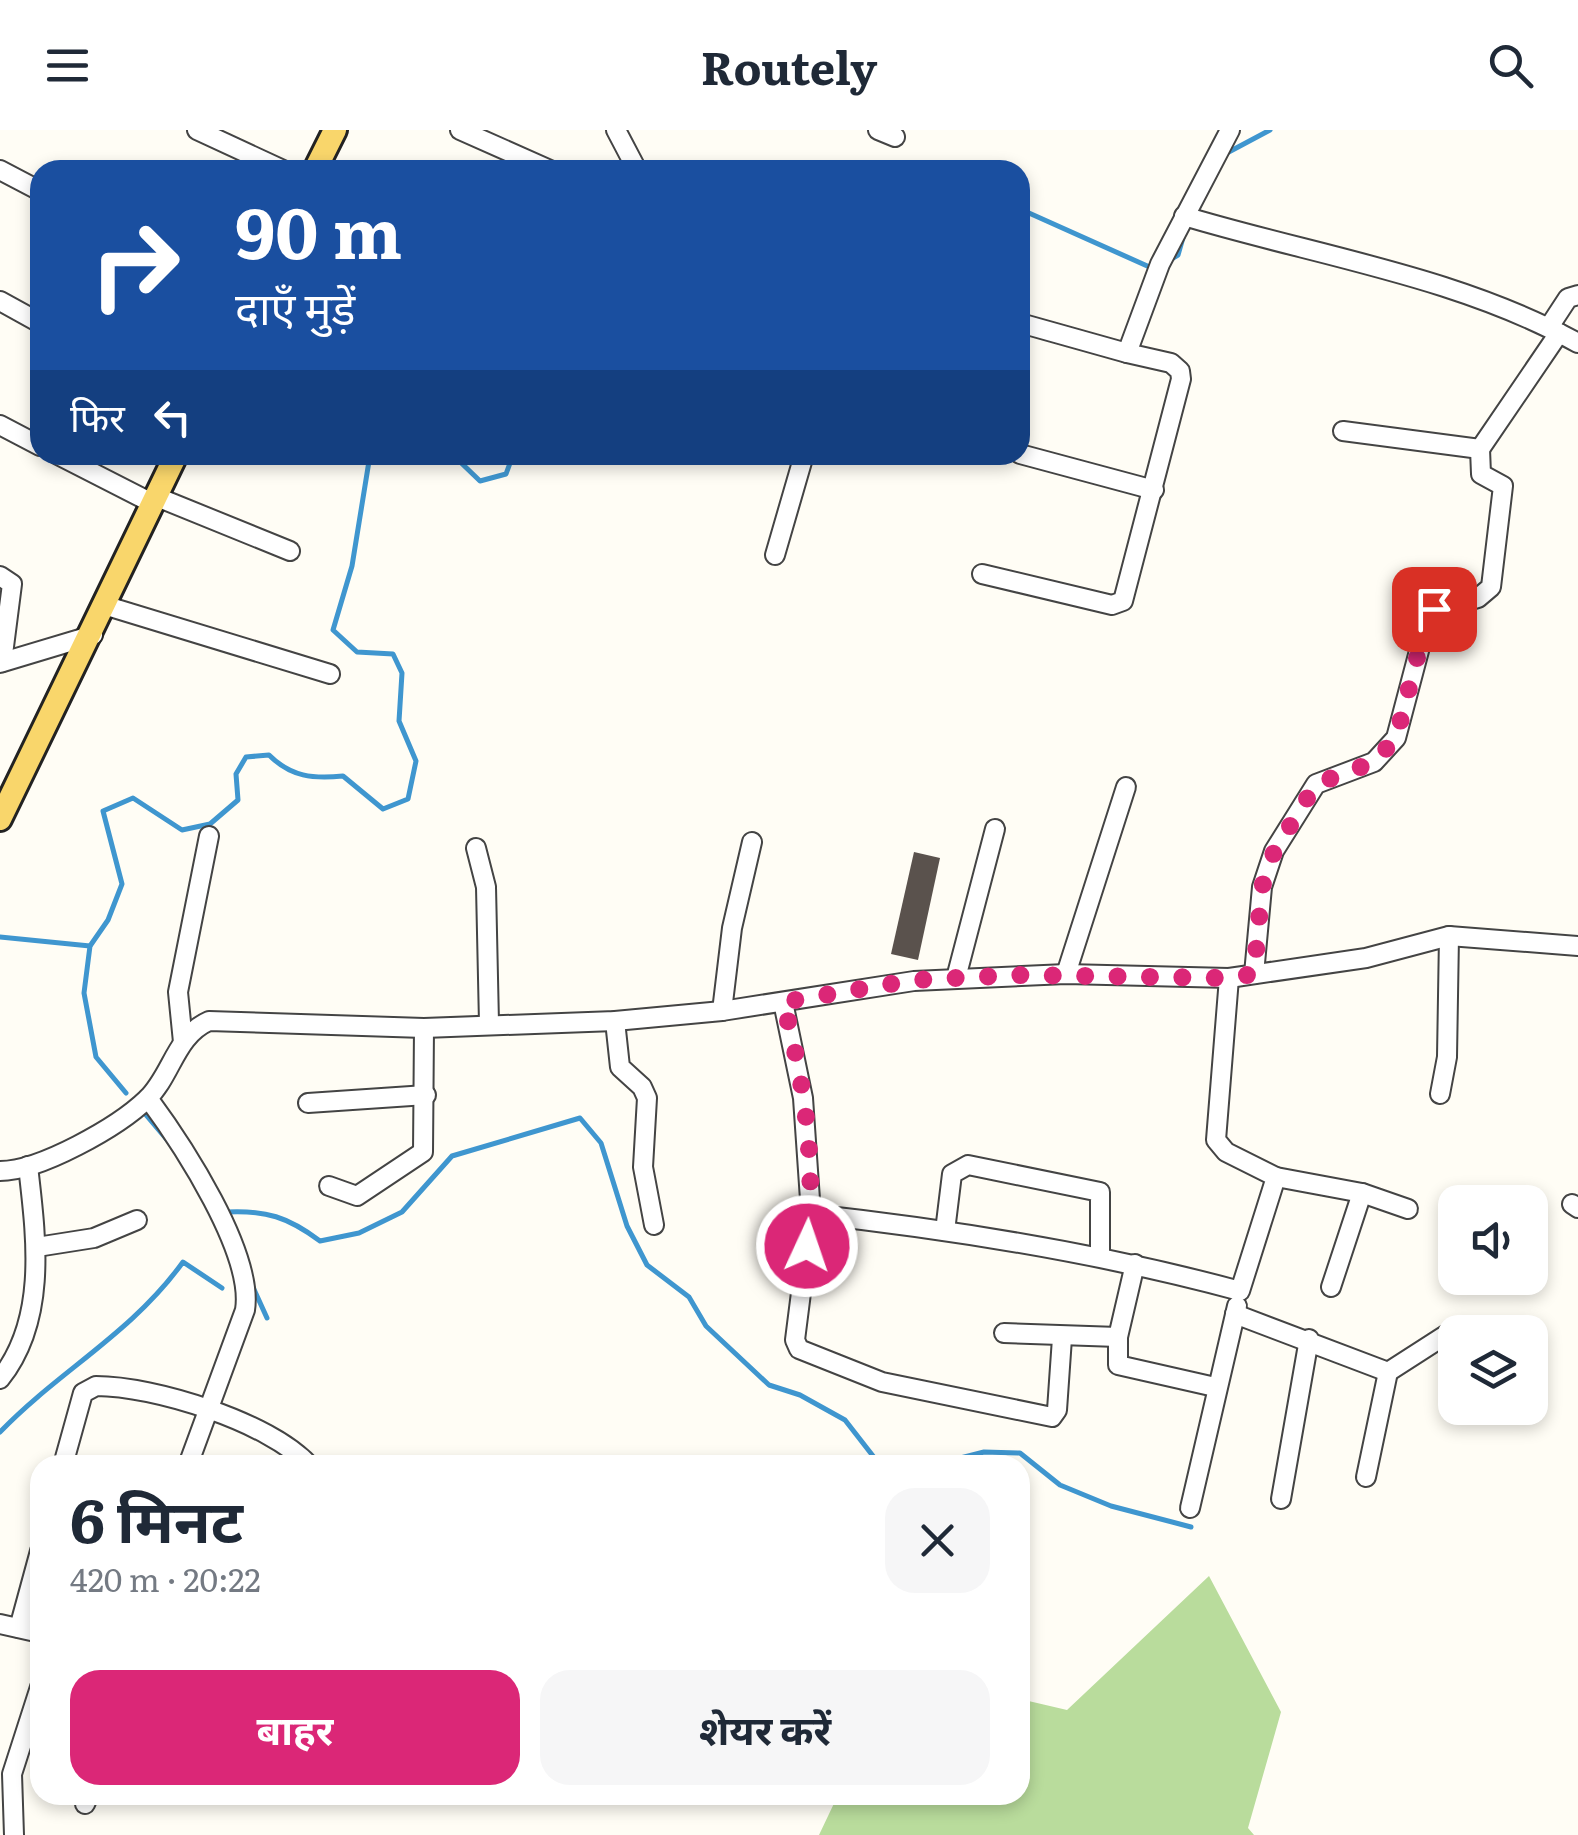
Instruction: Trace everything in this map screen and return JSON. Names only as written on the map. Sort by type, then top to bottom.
[{"type":"main road","points":[[320,160],[336,130]]},
{"type":"main road","points":[[0,820],[171,465]]},
{"type":"street","points":[[197,130],[262,160]]},
{"type":"street","points":[[460,130],[528,160]]},
{"type":"street","points":[[616,130],[632,160]]},
{"type":"street","points":[[1127,353],[1158,268],[1230,130]]},
{"type":"street","points":[[0,170],[30,186]]},
{"type":"street","points":[[1186,216],[1453,286],[1578,343]]},
{"type":"street","points":[[1254,974],[1267,869],[1307,795],[1326,779],[1378,759],[1402,726],[1429,613],[1478,598],[1490,587],[1503,486],[1481,474],[1480,448],[1554,330],[1568,298],[1578,295]]},
{"type":"street","points":[[0,301],[30,318]]},
{"type":"street","points":[[982,574],[1112,605],[1120,603],[1154,490],[1181,375],[1170,364],[1030,326]]},
{"type":"street","points":[[0,425],[30,441]]},
{"type":"street","points":[[1343,431],[1480,448]]},
{"type":"street","points":[[1030,457],[1154,490]]},
{"type":"street","points":[[80,465],[155,500],[290,551]]},
{"type":"street","points":[[775,555],[801,465]]},
{"type":"street","points":[[0,576],[12,584],[1,662],[93,634]]},
{"type":"street","points":[[106,606],[330,674]]},
{"type":"street","points":[[1066,974],[1126,787]]},
{"type":"street","points":[[956,978],[995,829]]},
{"type":"street","points":[[184,1042],[178,992],[209,836]]},
{"type":"street","points":[[722,1011],[732,928],[752,842]]},
{"type":"street","points":[[476,848],[486,887],[489,1023]]},
{"type":"street","points":[[1440,1094],[1447,1057],[1448,936]]},
{"type":"street","points":[[0,1170],[28,1166],[92,1137],[148,1098],[194,1028],[220,1020],[424,1028],[615,1021],[722,1011],[956,978],[1066,974],[1228,978],[1366,958],[1448,936],[1578,946]]},
{"type":"street","points":[[1228,978],[1216,1140],[1226,1152],[1276,1176],[1362,1193],[1408,1209]]},
{"type":"street","points":[[783,1002],[803,1098],[811,1214],[795,1340],[804,1353],[882,1382],[1052,1417],[1058,1410],[1062,1338]]},
{"type":"street","points":[[615,1021],[620,1067],[647,1098],[643,1167],[654,1225]]},
{"type":"street","points":[[328,1186],[357,1196],[421,1154],[426,1095],[424,1028]]},
{"type":"street","points":[[308,1104],[426,1095]]},
{"type":"street","points":[[148,1098],[219,1212],[248,1290],[245,1310],[192,1455]]},
{"type":"street","points":[[944,1231],[952,1174],[968,1165],[1100,1192],[1100,1258]]},
{"type":"street","points":[[0,1379],[10,1366],[32,1307],[38,1246],[28,1166]]},
{"type":"street","points":[[1190,1508],[1215,1387],[1276,1176]]},
{"type":"street","points":[[1331,1286],[1362,1193]]},
{"type":"street","points":[[811,1214],[944,1231],[1135,1264],[1240,1291]]},
{"type":"street","points":[[38,1246],[94,1238],[138,1220]]},
{"type":"street","points":[[1135,1264],[1118,1337],[1115,1358],[1120,1367],[1215,1387]]},
{"type":"street","points":[[1235,1314],[1388,1372]]},
{"type":"street","points":[[1004,1333],[1118,1337]]},
{"type":"street","points":[[1281,1498],[1309,1339]]},
{"type":"street","points":[[1366,1477],[1388,1372],[1438,1340]]},
{"type":"street","points":[[66,1455],[83,1393],[88,1388],[106,1386],[211,1410],[277,1438],[297,1455]]},
{"type":"street","points":[[10,1626],[30,1576]]},
{"type":"street","points":[[14,1835],[12,1774],[30,1719]]},
{"type":"green space","points":[[1209,1576],[1281,1712],[1248,1828],[1254,1835],[819,1835],[833,1805],[1030,1805],[1030,1701],[1067,1710]]},
{"type":"building","points":[[914,852],[940,858],[918,960],[891,954]]},
{"type":"waterway","points":[[1225,154],[1270,130]]},
{"type":"waterway","points":[[1030,213],[1154,269]]},
{"type":"waterway","points":[[1168,261],[1178,255],[1184,234]]},
{"type":"waterway","points":[[126,1093],[96,1057],[84,993],[90,946],[108,920],[122,884],[103,811],[133,798],[182,830],[210,824],[238,800],[236,774],[246,757],[269,755],[303,775],[343,776],[383,809],[408,799],[416,761],[399,721],[402,673],[393,654],[357,652],[333,630],[352,566],[368,465]]},
{"type":"waterway","points":[[463,465],[480,481],[506,474],[509,465]]},
{"type":"waterway","points":[[0,937],[90,946]]},
{"type":"waterway","points":[[141,1109],[168,1141]]},
{"type":"waterway","points":[[226,1212],[276,1217],[320,1241],[359,1233],[402,1212],[452,1156],[580,1118],[601,1143],[627,1226],[647,1265],[689,1297],[706,1326],[769,1385],[800,1395],[845,1420],[872,1455]]},
{"type":"waterway","points":[[0,1432],[141,1310],[183,1262],[222,1288]]},
{"type":"waterway","points":[[252,1285],[267,1318]]},
{"type":"waterway","points":[[972,1455],[1022,1455]]},
{"type":"waterway","points":[[1030,1461],[1060,1485],[1111,1506],[1191,1527]]},
{"type":"route","points":[[807,1246],[811,1214],[803,1098],[783,1002],[914,980],[1066,974],[1228,978],[1254,974],[1262,887],[1274,852],[1316,784],[1374,762],[1396,738],[1405,716],[1428,616],[1434,609]]}]
